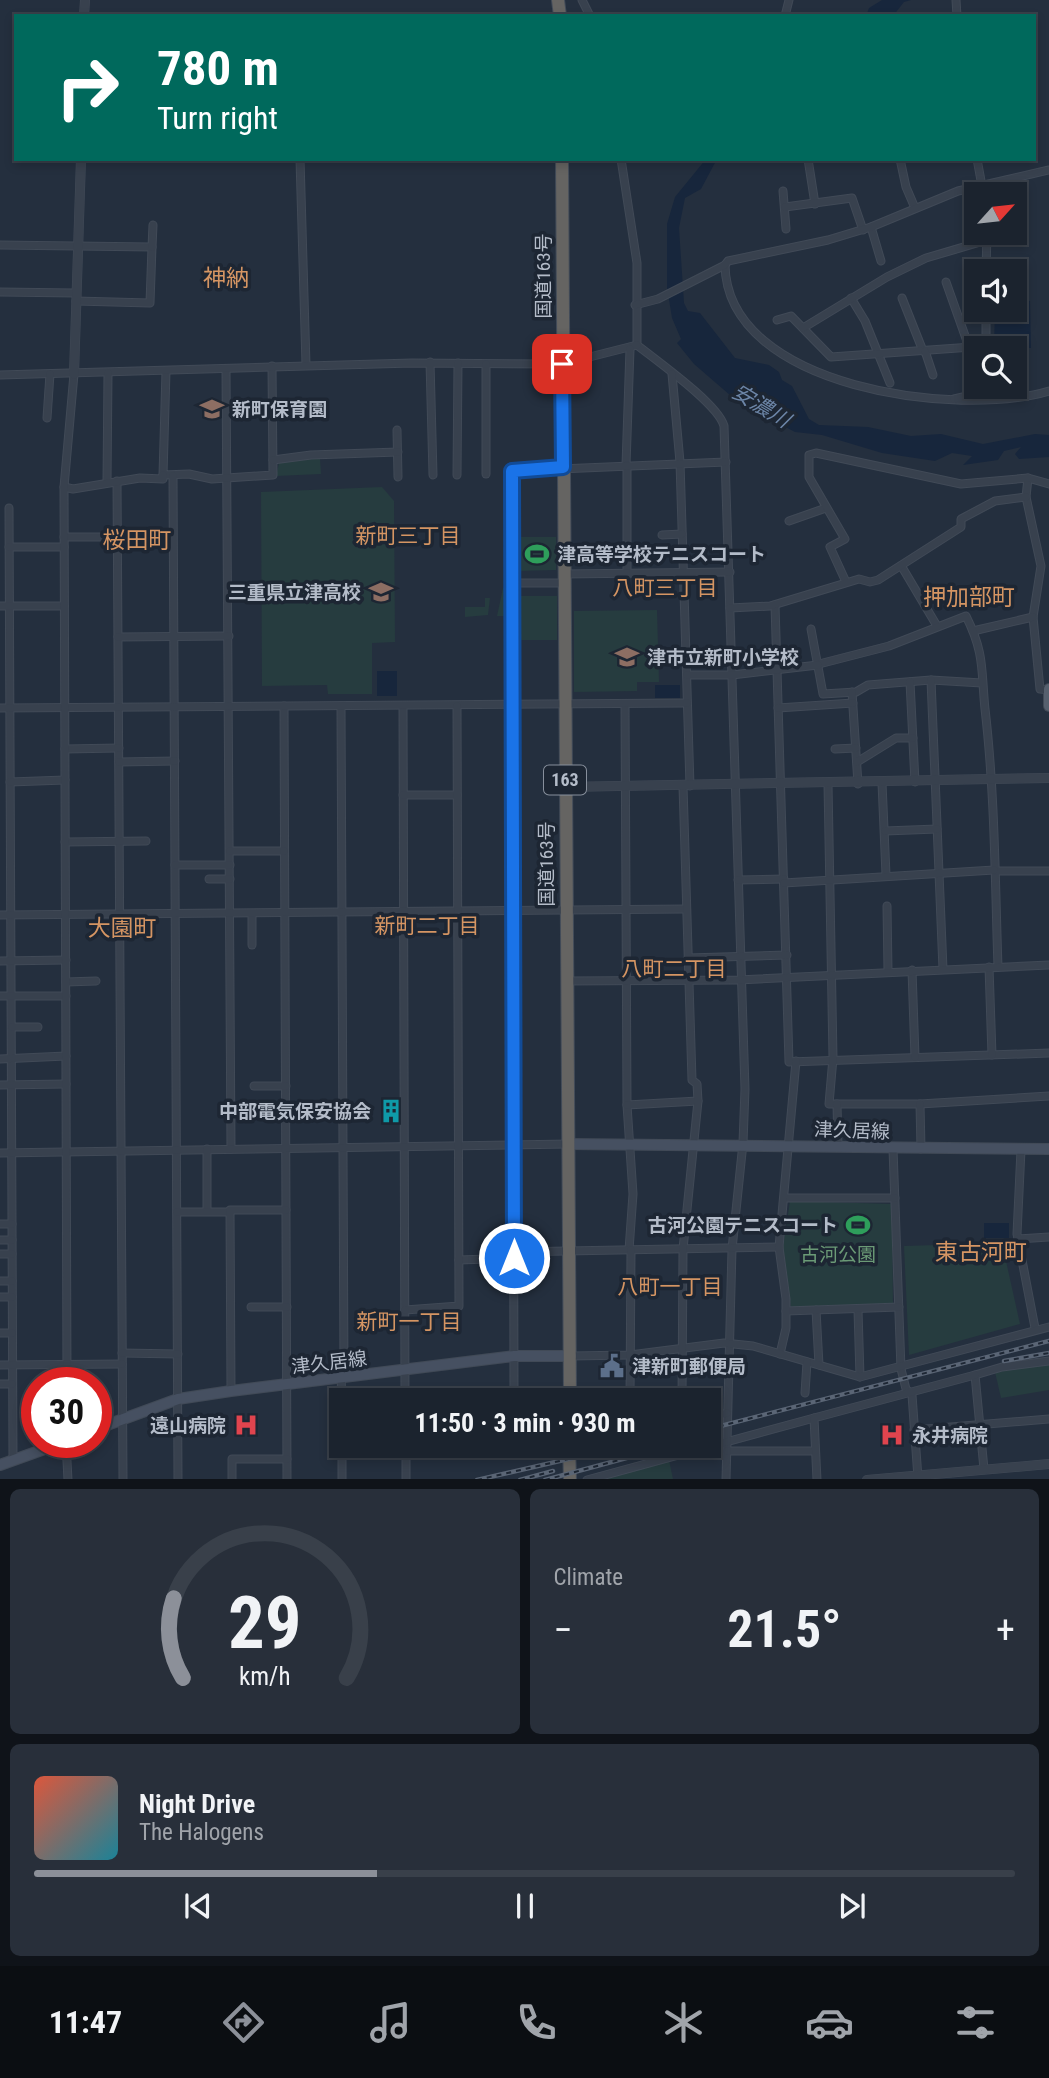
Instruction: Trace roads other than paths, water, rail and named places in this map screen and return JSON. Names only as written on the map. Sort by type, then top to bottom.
[{"type":"highway","name":"国道163号","points":[[562,161],[570,1388]]},
{"type":"highway","points":[[569,1458],[570,1479]]},
{"type":"main road","points":[[1049,690],[1049,706]]},
{"type":"main road","name":"津久居線","points":[[569,1144],[743,1143],[893,1149],[1049,1149]]},
{"type":"main road","name":"津久居線","points":[[112,1423],[178,1399],[232,1391],[514,1356],[571,1356]]},
{"type":"main road","points":[[0,1465],[21,1458]]},
{"type":"street","points":[[67,1365],[64,487],[74,374],[81,161]]},
{"type":"street","points":[[300,161],[306,365]]},
{"type":"street","points":[[621,161],[634,236],[635,305],[626,465],[627,573]]},
{"type":"street","points":[[808,161],[815,204]]},
{"type":"street","points":[[900,161],[906,187],[915,208]]},
{"type":"street","points":[[977,161],[981,182]]},
{"type":"street","points":[[999,182],[1049,170]]},
{"type":"street","points":[[783,191],[786,229]]},
{"type":"street","points":[[635,305],[658,299],[726,265],[727,261],[808,246],[867,228],[964,192]]},
{"type":"street","points":[[785,207],[852,198],[881,261]]},
{"type":"street","points":[[0,292],[150,303],[153,225]]},
{"type":"street","points":[[0,244],[152,247]]},
{"type":"street","points":[[803,328],[851,298],[926,258],[964,244]]},
{"type":"street","points":[[726,265],[729,292],[743,320],[759,336],[789,358],[820,374],[856,385],[954,399],[1049,391]]},
{"type":"street","points":[[946,282],[965,336]]},
{"type":"street","points":[[851,298],[891,383]]},
{"type":"street","points":[[902,298],[933,375]]},
{"type":"street","points":[[777,320],[791,316],[831,357],[964,348]]},
{"type":"street","points":[[0,375],[430,362],[562,364],[633,347],[672,373],[723,421],[730,572],[743,1143],[732,1249],[726,1479]]},
{"type":"street","points":[[430,362],[433,475]]},
{"type":"street","points":[[457,475],[458,363]]},
{"type":"street","points":[[486,364],[486,474]]},
{"type":"street","points":[[163,475],[188,474],[212,480],[273,475],[272,366]]},
{"type":"street","points":[[226,369],[231,1149]]},
{"type":"street","points":[[64,487],[73,489],[107,482],[163,479],[166,370]]},
{"type":"street","points":[[107,482],[108,373]]},
{"type":"street","points":[[672,373],[680,462],[687,676],[686,909],[692,1080],[697,1084],[698,1101],[683,1249],[682,1388]]},
{"type":"street","points":[[47,418],[50,374]]},
{"type":"street","points":[[954,399],[964,397]]},
{"type":"street","points":[[397,430],[398,477]]},
{"type":"street","points":[[273,460],[311,455],[398,452]]},
{"type":"street","points":[[846,582],[831,547],[845,539],[809,477],[809,455],[816,453],[961,484],[1028,478],[1049,484]]},
{"type":"street","points":[[502,472],[563,467],[726,462]]},
{"type":"street","points":[[512,472],[514,1388]]},
{"type":"street","points":[[173,476],[178,1479]]},
{"type":"street","points":[[1028,478],[1026,496],[1041,566],[1033,617],[1038,645],[1040,689],[1049,690]]},
{"type":"street","points":[[117,481],[123,1479]]},
{"type":"street","points":[[730,608],[775,605],[846,582],[878,580],[902,567],[938,539],[961,527],[961,519],[995,501],[1026,496]]},
{"type":"street","points":[[9,508],[13,1461]]},
{"type":"street","points":[[789,522],[826,508]]},
{"type":"street","points":[[662,535],[682,534]]},
{"type":"street","points":[[64,537],[118,537]]},
{"type":"street","points":[[9,547],[64,547]]},
{"type":"street","points":[[902,567],[937,626]]},
{"type":"street","points":[[513,583],[627,573],[730,572]]},
{"type":"street","points":[[775,605],[789,1062],[1049,1053]]},
{"type":"street","points":[[0,606],[64,606]]},
{"type":"street","points":[[687,676],[777,670],[819,664],[888,646],[966,616],[985,671],[982,683],[991,779],[994,871],[992,1055]]},
{"type":"street","points":[[973,631],[1033,617]]},
{"type":"street","points":[[811,629],[823,694],[852,692],[868,685],[931,680],[982,683]]},
{"type":"street","points":[[118,637],[229,636]]},
{"type":"street","points":[[931,680],[943,969]]},
{"type":"street","points":[[911,682],[915,782]]},
{"type":"street","points":[[852,692],[858,783]]},
{"type":"street","points":[[0,708],[564,706],[687,703]]},
{"type":"street","points":[[778,708],[853,703]]},
{"type":"street","points":[[625,705],[627,1105],[633,1194],[630,1250],[630,1388]]},
{"type":"street","points":[[284,706],[287,1479]]},
{"type":"street","points":[[341,706],[343,1388]]},
{"type":"street","points":[[402,706],[405,1388]]},
{"type":"street","points":[[405,1310],[459,1306],[457,706]]},
{"type":"street","points":[[857,762],[896,738],[913,738]]},
{"type":"street","points":[[65,749],[119,748]]},
{"type":"street","points":[[835,750],[856,748]]},
{"type":"street","points":[[119,762],[175,761]]},
{"type":"street","points":[[565,787],[1049,778]]},
{"type":"street","points":[[10,782],[65,780]]},
{"type":"street","points":[[882,783],[886,875]]},
{"type":"street","points":[[828,784],[832,974],[829,1104],[920,1104],[1049,1096]]},
{"type":"street","points":[[404,795],[457,795]]},
{"type":"street","points":[[884,831],[937,829]]},
{"type":"street","points":[[65,842],[146,841]]},
{"type":"street","points":[[230,851],[284,851]]},
{"type":"street","points":[[175,865],[230,865]]},
{"type":"street","points":[[738,880],[784,881],[886,875],[1049,871]]},
{"type":"street","points":[[209,879],[230,879]]},
{"type":"street","points":[[887,906],[888,971]]},
{"type":"street","points":[[0,915],[565,913],[686,909]]},
{"type":"street","points":[[252,914],[252,945]]},
{"type":"street","points":[[688,958],[786,955]]},
{"type":"street","points":[[0,961],[66,960]]},
{"type":"street","points":[[566,981],[689,980],[1049,965]]},
{"type":"street","points":[[912,970],[915,1057]]},
{"type":"street","points":[[66,982],[96,981]]},
{"type":"street","points":[[0,996],[66,996]]},
{"type":"street","points":[[12,1027],[38,1027]]},
{"type":"street","points":[[0,1059],[11,1059],[14,1056],[66,1056]]},
{"type":"street","points":[[780,1354],[786,1311],[779,1247],[796,1062]]},
{"type":"street","points":[[0,1085],[66,1084]]},
{"type":"street","points":[[254,1086],[286,1086]]},
{"type":"street","points":[[627,1105],[698,1101]]},
{"type":"street","points":[[837,1104],[838,1146]]},
{"type":"street","points":[[920,1104],[921,1149]]},
{"type":"street","points":[[0,1126],[12,1126]]},
{"type":"street","points":[[0,1153],[569,1144]]},
{"type":"street","points":[[207,1149],[207,1212]]},
{"type":"street","points":[[893,1149],[901,1364],[909,1392],[918,1477]]},
{"type":"street","points":[[1021,1150],[1018,1239],[1035,1328]]},
{"type":"street","points":[[785,1198],[895,1198]]},
{"type":"street","points":[[177,1212],[286,1210]]},
{"type":"street","points":[[230,1212],[232,1391]]},
{"type":"street","points":[[0,1224],[12,1224]]},
{"type":"street","points":[[1018,1239],[1049,1237]]},
{"type":"street","points":[[0,1240],[12,1240]]},
{"type":"street","points":[[459,1260],[570,1251],[779,1247]]},
{"type":"street","points":[[0,1254],[12,1254]]},
{"type":"street","points":[[0,1281],[12,1281]]},
{"type":"street","points":[[0,1297],[12,1297]]},
{"type":"street","points":[[251,1307],[287,1307]]},
{"type":"street","points":[[786,1311],[899,1307]]},
{"type":"street","points":[[816,1310],[819,1365]]},
{"type":"street","points":[[858,1310],[860,1377]]},
{"type":"street","points":[[571,1356],[630,1355],[730,1344],[780,1354],[860,1377],[1035,1328],[1049,1327]]},
{"type":"street","points":[[0,1333],[12,1333]]},
{"type":"street","points":[[122,1353],[178,1354]]},
{"type":"street","points":[[587,1479],[1002,1367],[1049,1361]]},
{"type":"street","points":[[805,1393],[807,1362]]},
{"type":"street","points":[[0,1365],[122,1364]]},
{"type":"street","points":[[975,1375],[984,1469]]},
{"type":"street","points":[[0,1384],[12,1384]]},
{"type":"street","points":[[721,1415],[727,1413]]},
{"type":"street","points":[[814,1418],[817,1479]]},
{"type":"street","points":[[914,1430],[1049,1419]]},
{"type":"street","points":[[727,1451],[815,1451]]},
{"type":"street","points":[[66,1458],[68,1479]]},
{"type":"street","points":[[342,1458],[342,1479]]},
{"type":"street","points":[[406,1458],[406,1479]]},
{"type":"street","points":[[232,1479],[232,1459],[287,1459]]},
{"type":"street","points":[[867,1479],[970,1475],[984,1469],[1049,1464]]},
{"type":"water","points":[[882,0],[911,0],[904,2],[895,14],[867,14],[869,8]]},
{"type":"water","name":"安濃川","points":[[704,161],[716,161],[701,189],[685,198],[679,228],[684,303],[688,311],[700,313],[735,358],[769,365],[779,372],[782,380],[792,386],[809,419],[819,425],[868,427],[911,436],[941,434],[983,444],[1035,434],[1049,435],[1049,457],[1019,459],[1015,454],[1021,447],[1004,451],[998,460],[963,465],[972,456],[952,453],[935,461],[882,453],[822,435],[795,432],[738,402],[694,364],[677,343],[681,339],[672,318],[667,287],[667,224],[675,197]]},
{"type":"water","points":[[1027,301],[1030,301],[1031,348],[1027,348],[1027,336],[994,336],[995,322],[1027,322]]},
{"type":"water","points":[[377,671],[397,671],[397,696],[377,696]]},
{"type":"water","points":[[655,685],[680,685],[680,698],[655,698]]},
{"type":"water","points":[[984,1223],[1009,1223],[1009,1238],[984,1238]]},
{"type":"railway","points":[[721,1426],[1049,1341]]},
{"type":"railway","points":[[1004,1361],[1049,1353]]},
{"type":"railway","points":[[481,1479],[573,1458]]},
{"type":"railway","points":[[549,1479],[627,1458]]},
{"type":"railway","points":[[524,1479],[553,1471]]},
{"type":"place","name":"新町保育園","points":[[212,409]]},
{"type":"place","name":"津高等学校テニスコート","points":[[537,554]]},
{"type":"place","name":"三重県立津高校","points":[[381,592]]},
{"type":"place","name":"津市立新町小学校","points":[[627,657]]},
{"type":"place","name":"中部電気保安協会","points":[[391,1111]]},
{"type":"place","name":"古河公園テニスコート","points":[[858,1225]]},
{"type":"place","name":"津新町郵便局","points":[[612,1366]]},
{"type":"place","name":"遠山病院","points":[[246,1425]]},
{"type":"place","name":"永井病院","points":[[892,1435]]},
{"type":"district","name":"神納","points":[[226,278]]},
{"type":"district","name":"新町三丁目","points":[[408,536]]},
{"type":"district","name":"桜田町","points":[[137,540]]},
{"type":"district","name":"八町三丁目","points":[[665,588]]},
{"type":"district","name":"押加部町","points":[[969,597]]},
{"type":"district","name":"新町二丁目","points":[[427,926]]},
{"type":"district","name":"大園町","points":[[122,928]]},
{"type":"district","name":"八町二丁目","points":[[674,969]]},
{"type":"district","name":"東古河町","points":[[981,1252]]},
{"type":"district","name":"八町一丁目","points":[[670,1287]]},
{"type":"district","name":"新町一丁目","points":[[409,1322]]},
{"type":"park label","name":"古河公園","points":[[838,1254]]}]
